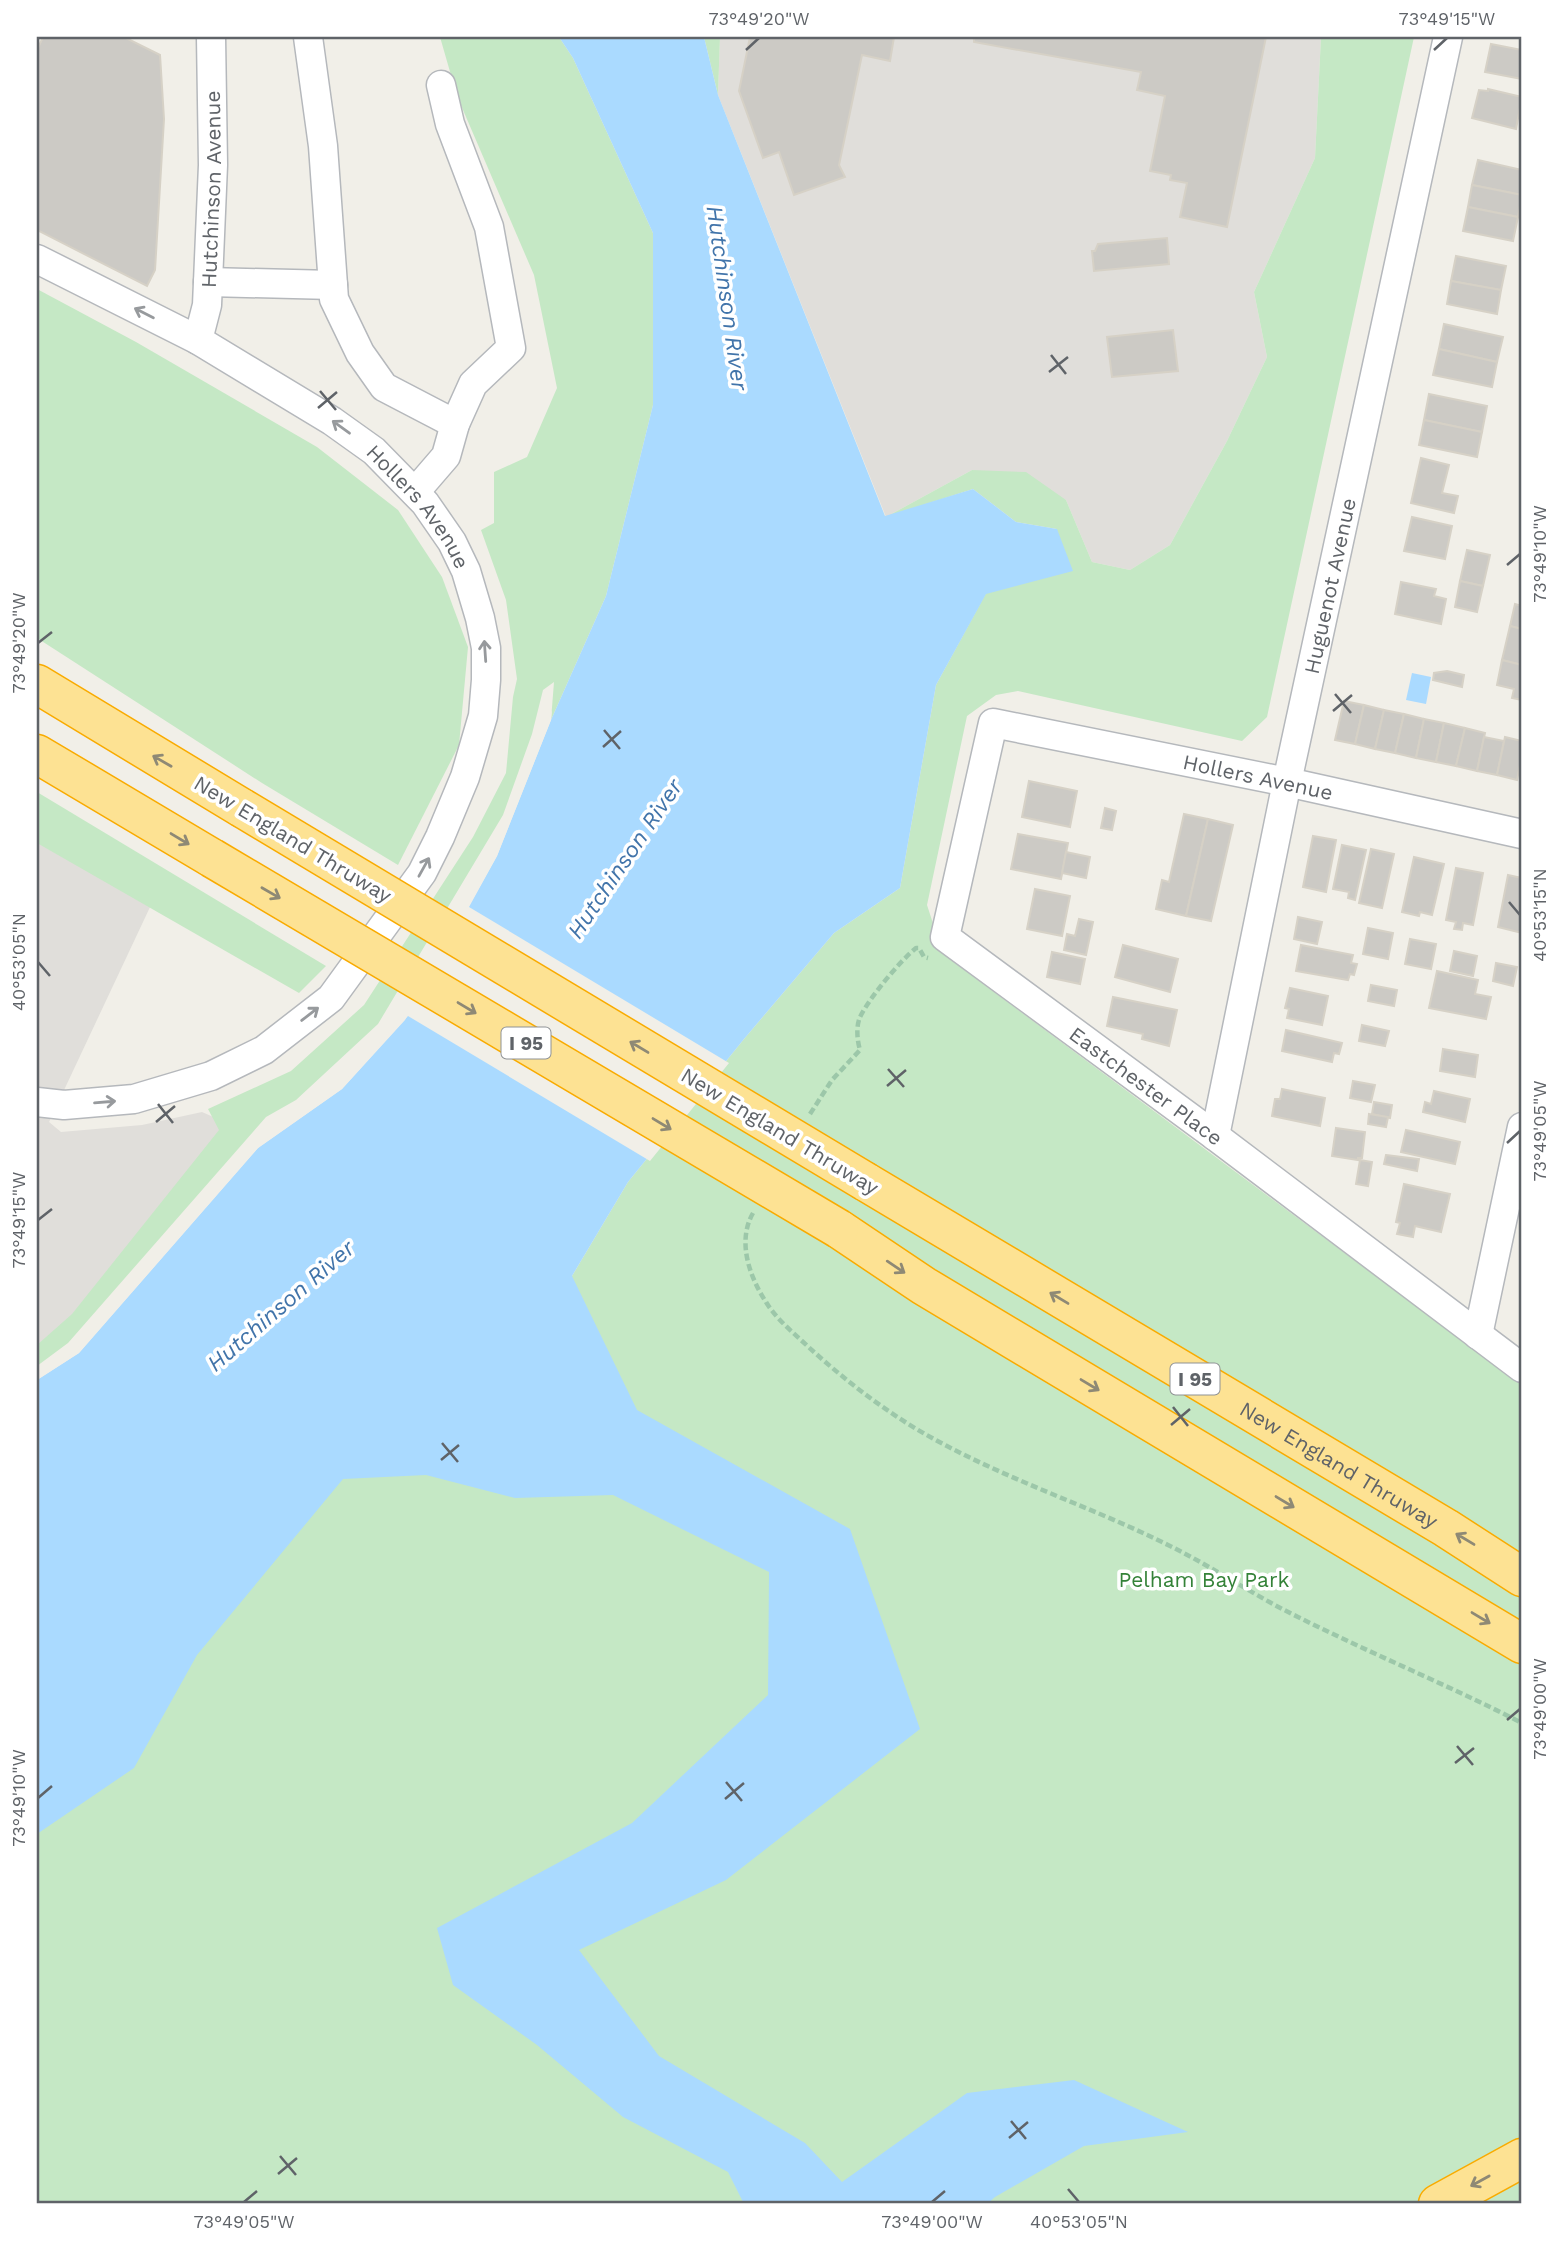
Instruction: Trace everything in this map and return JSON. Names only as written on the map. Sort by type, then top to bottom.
[{"type":"highway","name":"New England Thruway","points":[[37,684],[1446,1528],[1522,1577]]},
{"type":"highway","name":"I 95","points":[[37,754],[839,1229],[924,1286],[1522,1644]]},
{"type":"highway","points":[[1438,2204],[1522,2158]]},
{"type":"street","name":"Hutchinson Avenue","points":[[198,340],[207,305],[214,165],[211,37]]},
{"type":"street","points":[[307,37],[323,146],[334,299],[360,353],[384,387],[455,424]]},
{"type":"street","name":"Huguenot Avenue","points":[[1215,1136],[1287,782],[1448,37]]},
{"type":"street","points":[[415,492],[446,456],[455,424],[472,384],[510,348],[489,228],[450,124],[441,85]]},
{"type":"street","name":"Hollers Avenue","points":[[37,259],[198,340],[332,421],[374,451],[415,492],[452,542],[466,571],[481,618],[486,648],[483,716],[465,777],[445,825],[422,873],[331,998],[264,1050],[211,1076],[134,1099],[64,1105],[37,1102]]},
{"type":"street","points":[[208,282],[333,285]]},
{"type":"street","name":"Hollers Avenue","points":[[993,723],[1287,782],[1522,834]]},
{"type":"street","name":"Eastchester Place","points":[[993,723],[945,937],[1215,1136],[1522,1368]]},
{"type":"street","points":[[1478,1335],[1522,1127]]},
{"type":"shaded area","points":[[720,37],[1321,37],[1315,158],[1254,292],[1267,357],[1227,441],[1170,545],[1130,570],[1092,562],[1066,500],[972,470],[886,517],[718,95]]},
{"type":"shaded area","points":[[37,822],[159,888],[49,1122],[61,1132],[142,1125],[202,1112],[236,1127],[37,1355]]},
{"type":"green space","points":[[440,37],[559,37],[573,58],[653,233],[653,405],[606,596],[551,720],[554,682],[543,690],[532,734],[503,815],[378,1024],[296,1100],[266,1117],[68,1343],[37,1366],[37,1345],[72,1314],[219,1130],[208,1109],[291,1071],[364,1005],[473,837],[506,773],[517,679],[506,600],[481,530],[494,523],[494,472],[527,457],[557,388],[534,275],[457,96]]},
{"type":"green space","points":[[704,37],[720,37],[718,95]]},
{"type":"green space","name":"Pelham Bay Park","points":[[1321,37],[1414,37],[1267,717],[1242,741],[1018,691],[996,695],[967,716],[927,905],[943,954],[1522,1385],[1522,2204],[37,2204],[37,1660],[572,1276],[628,1182],[744,1039],[834,933],[900,888],[936,685],[986,593],[1057,529],[1016,522],[973,489],[886,517],[972,470],[1026,472],[1066,500],[1092,562],[1130,570],[1170,545],[1227,441],[1267,357],[1254,292],[1315,158]]},
{"type":"green space","points":[[37,289],[136,342],[317,447],[398,510],[442,577],[468,647],[459,745],[398,865],[262,783],[37,638]]},
{"type":"green space","points":[[37,792],[326,966],[299,993],[37,843]]},
{"type":"water","name":"Hutchinson River","points":[[559,37],[704,37],[718,95],[885,516],[973,489],[1016,522],[1057,529],[1073,571],[986,594],[936,685],[900,888],[834,933],[744,1039],[628,1182],[572,1276],[637,1410],[850,1529],[920,1729],[726,1880],[579,1950],[659,2056],[805,2143],[842,2182],[967,2093],[1074,2080],[1188,2132],[1084,2146],[987,2204],[744,2204],[728,2172],[623,2117],[537,2045],[453,1985],[437,1928],[632,1823],[768,1695],[769,1572],[613,1495],[515,1498],[426,1475],[343,1479],[197,1655],[134,1768],[37,1834],[37,1380],[79,1353],[258,1148],[342,1089],[405,1020],[497,856],[551,720],[606,596],[653,405],[653,233],[573,58]]},
{"type":"water","points":[[1412,673],[1431,677],[1426,704],[1406,700]]},
{"type":"pier","points":[[552,710],[551,720],[497,856],[469,907],[729,1063],[650,1161],[408,1016],[342,1089],[258,1148],[79,1353],[37,1380],[37,1375],[76,1350],[256,1146],[340,1086],[402,1018],[494,855]]},
{"type":"building","points":[[43,37],[124,37],[160,55],[164,119],[155,270],[147,286],[37,230],[37,50]]},
{"type":"building","points":[[750,37],[894,37],[890,61],[862,55],[839,165],[845,177],[794,195],[779,152],[763,158],[739,91]]},
{"type":"building","points":[[974,37],[1266,37],[1227,227],[1180,217],[1187,183],[1170,180],[1171,175],[1150,171],[1165,96],[1137,90],[1141,72],[974,42]]},
{"type":"building","points":[[1491,44],[1522,50],[1522,79],[1485,72]]},
{"type":"building","points":[[1488,89],[1522,97],[1516,129],[1472,118],[1479,90]]},
{"type":"building","points":[[1478,160],[1522,170],[1522,195],[1472,185]]},
{"type":"building","points":[[1472,185],[1522,195],[1518,217],[1468,207]]},
{"type":"building","points":[[1468,207],[1518,217],[1513,241],[1463,231]]},
{"type":"building","points":[[1167,238],[1169,264],[1094,271],[1092,251],[1095,251],[1098,244]]},
{"type":"building","points":[[1456,256],[1506,266],[1501,290],[1451,281]]},
{"type":"building","points":[[1451,281],[1501,290],[1497,314],[1447,304]]},
{"type":"building","points":[[1444,324],[1503,337],[1497,362],[1439,349]]},
{"type":"building","points":[[1173,330],[1178,371],[1112,377],[1107,337]]},
{"type":"building","points":[[1439,349],[1497,362],[1492,387],[1433,375]]},
{"type":"building","points":[[1429,394],[1487,406],[1482,432],[1424,420]]},
{"type":"building","points":[[1424,420],[1482,432],[1477,457],[1419,445]]},
{"type":"building","points":[[1421,458],[1449,465],[1442,493],[1458,496],[1454,513],[1411,503]]},
{"type":"building","points":[[1412,517],[1452,526],[1445,559],[1404,551]]},
{"type":"building","points":[[1467,550],[1490,555],[1483,586],[1460,581]]},
{"type":"building","points":[[1460,581],[1483,586],[1477,612],[1455,607]]},
{"type":"building","points":[[1401,582],[1436,589],[1434,596],[1446,599],[1441,624],[1395,614]]},
{"type":"building","points":[[1515,604],[1522,606],[1522,629],[1510,626]]},
{"type":"building","points":[[1510,626],[1522,629],[1522,665],[1502,660]]},
{"type":"building","points":[[1502,660],[1522,665],[1522,700],[1512,698],[1514,689],[1497,685]]},
{"type":"building","points":[[1447,671],[1464,675],[1462,687],[1433,680],[1434,673]]},
{"type":"building","points":[[1344,701],[1364,705],[1355,744],[1335,740]]},
{"type":"building","points":[[1364,705],[1384,710],[1375,749],[1355,744]]},
{"type":"building","points":[[1384,710],[1404,714],[1395,753],[1375,749]]},
{"type":"building","points":[[1404,714],[1424,719],[1416,758],[1395,753]]},
{"type":"building","points":[[1424,719],[1444,723],[1436,762],[1416,758]]},
{"type":"building","points":[[1444,723],[1465,728],[1456,766],[1436,762]]},
{"type":"building","points":[[1465,728],[1485,733],[1477,771],[1456,766]]},
{"type":"building","points":[[1484,737],[1504,741],[1497,775],[1477,771]]},
{"type":"building","points":[[1505,737],[1522,741],[1517,780],[1497,775]]},
{"type":"building","points":[[1029,781],[1077,791],[1070,827],[1022,817]]},
{"type":"building","points":[[1105,808],[1116,811],[1112,830],[1101,828]]},
{"type":"building","points":[[1184,814],[1208,819],[1186,916],[1156,909],[1162,880],[1169,882]]},
{"type":"building","points":[[1208,819],[1233,825],[1211,921],[1186,916]]},
{"type":"building","points":[[1018,834],[1068,843],[1061,879],[1011,869]]},
{"type":"building","points":[[1313,836],[1336,840],[1326,892],[1303,887]]},
{"type":"building","points":[[1342,845],[1366,850],[1355,900],[1348,898],[1349,892],[1333,889]]},
{"type":"building","points":[[1371,849],[1394,854],[1382,908],[1359,903]]},
{"type":"building","points":[[1066,852],[1090,857],[1086,878],[1062,873]]},
{"type":"building","points":[[1414,857],[1444,864],[1432,915],[1420,912],[1419,916],[1402,912]]},
{"type":"building","points":[[1456,868],[1483,873],[1473,925],[1463,923],[1462,930],[1454,929],[1456,922],[1446,920]]},
{"type":"building","points":[[1508,875],[1522,878],[1522,933],[1498,927]]},
{"type":"building","points":[[1035,889],[1070,896],[1062,936],[1027,929]]},
{"type":"building","points":[[1298,917],[1322,922],[1317,944],[1294,939]]},
{"type":"building","points":[[1079,919],[1093,922],[1086,955],[1064,950],[1067,934],[1075,936]]},
{"type":"building","points":[[1368,928],[1393,933],[1388,959],[1363,954]]},
{"type":"building","points":[[1410,939],[1436,944],[1431,969],[1405,964]]},
{"type":"building","points":[[1123,945],[1178,959],[1170,992],[1115,977]]},
{"type":"building","points":[[1301,945],[1353,955],[1351,963],[1357,964],[1354,975],[1350,974],[1348,980],[1296,971]]},
{"type":"building","points":[[1454,951],[1477,956],[1473,976],[1450,971]]},
{"type":"building","points":[[1052,952],[1085,959],[1080,984],[1047,977]]},
{"type":"building","points":[[1496,963],[1517,967],[1513,986],[1493,981]]},
{"type":"building","points":[[1437,971],[1478,980],[1475,994],[1491,997],[1486,1019],[1429,1008]]},
{"type":"building","points":[[1371,985],[1397,990],[1394,1006],[1368,1001]]},
{"type":"building","points":[[1290,988],[1328,996],[1322,1025],[1287,1018],[1289,1009],[1285,1008]]},
{"type":"building","points":[[1113,997],[1177,1010],[1169,1046],[1142,1039],[1143,1034],[1107,1026]]},
{"type":"building","points":[[1362,1025],[1389,1031],[1385,1046],[1359,1041]]},
{"type":"building","points":[[1286,1030],[1342,1043],[1339,1054],[1334,1053],[1332,1062],[1282,1051]]},
{"type":"building","points":[[1443,1049],[1478,1055],[1475,1077],[1440,1071]]},
{"type":"building","points":[[1353,1081],[1375,1085],[1371,1102],[1350,1098]]},
{"type":"building","points":[[1282,1089],[1325,1098],[1320,1126],[1272,1116],[1275,1099],[1280,1099]]},
{"type":"building","points":[[1434,1091],[1470,1099],[1465,1122],[1423,1112],[1425,1102],[1431,1104]]},
{"type":"building","points":[[1374,1102],[1392,1105],[1390,1118],[1372,1114]]},
{"type":"building","points":[[1369,1114],[1388,1117],[1386,1127],[1368,1124]]},
{"type":"building","points":[[1336,1128],[1365,1132],[1362,1158],[1358,1160],[1332,1156]]},
{"type":"building","points":[[1406,1130],[1460,1142],[1455,1164],[1401,1152]]},
{"type":"building","points":[[1386,1155],[1419,1159],[1417,1171],[1384,1164]]},
{"type":"building","points":[[1360,1160],[1372,1162],[1368,1186],[1356,1184]]},
{"type":"building","points":[[1404,1184],[1450,1194],[1441,1232],[1415,1226],[1413,1237],[1397,1234],[1400,1223],[1396,1222]]}]
